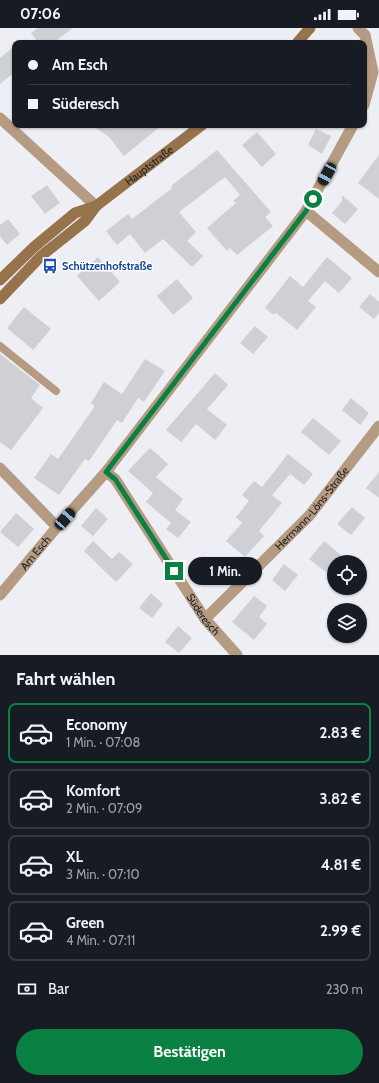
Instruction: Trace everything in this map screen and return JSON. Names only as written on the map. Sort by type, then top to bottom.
[{"type":"main road","points":[[300,40],[310,28]]},
{"type":"main road","name":"Hauptstraße","points":[[0,299],[41,256],[85,221],[96,206],[198,128]]},
{"type":"main road","name":"Hauptstraße","points":[[0,280],[34,247],[75,213],[96,206]]},
{"type":"street","points":[[358,28],[365,35],[366,40]]},
{"type":"street","points":[[367,46],[372,72],[367,93]]},
{"type":"street","points":[[0,118],[96,206]]},
{"type":"street","name":"Am Esch","points":[[0,595],[57,527],[106,472],[306,211],[351,128]]},
{"type":"street","points":[[306,211],[379,272]]},
{"type":"street","name":"Hermann-Löns-Straße","points":[[205,619],[309,516],[379,426]]},
{"type":"street","points":[[0,468],[57,527]]},
{"type":"street","name":"Süderesch","points":[[106,472],[115,479],[205,619],[237,655]]},
{"type":"lane","points":[[0,346],[56,391]]},
{"type":"building","points":[[38,28],[73,28],[57,40],[37,40],[31,33]]},
{"type":"building","points":[[12,48],[12,74],[0,84],[0,58]]},
{"type":"building","points":[[96,128],[158,128],[124,156],[109,137]]},
{"type":"building","points":[[316,129],[331,136],[322,154],[308,145]]},
{"type":"building","points":[[257,132],[276,154],[262,167],[242,145]]},
{"type":"building","points":[[217,150],[271,212],[265,217],[273,226],[237,255],[230,248],[227,251],[207,228],[236,203],[233,201],[240,195],[225,177],[179,212],[196,232],[187,241],[203,256],[192,267],[163,239],[145,253],[130,234],[117,245],[106,231],[128,214],[132,219]]},
{"type":"building","points":[[379,155],[379,199],[358,183]]},
{"type":"building","points":[[47,185],[60,203],[45,214],[31,196]]},
{"type":"building","points":[[342,195],[358,209],[345,224],[332,213],[342,201]]},
{"type":"building","points":[[8,219],[20,234],[7,245],[0,236],[0,225]]},
{"type":"building","points":[[98,257],[120,282],[99,301],[77,276]]},
{"type":"building","points":[[327,257],[352,278],[339,293],[325,281],[308,301],[316,307],[297,330],[276,313],[274,315],[265,308],[290,276],[303,287]]},
{"type":"building","points":[[177,279],[193,298],[173,315],[157,296]]},
{"type":"building","points":[[370,294],[379,302],[379,313],[374,319],[359,307]]},
{"type":"building","points":[[24,307],[51,329],[33,350],[7,328]]},
{"type":"building","points":[[255,326],[268,337],[253,354],[240,343]]},
{"type":"building","points":[[0,354],[40,385],[31,398],[43,408],[11,450],[0,442]]},
{"type":"building","points":[[145,359],[165,371],[144,402],[138,398],[122,423],[117,420],[89,461],[85,459],[59,495],[34,478],[51,454],[58,459],[95,406],[91,403],[104,382],[122,394]]},
{"type":"building","points":[[215,373],[228,385],[207,409],[227,425],[215,440],[196,424],[181,442],[166,430]]},
{"type":"building","points":[[351,398],[369,413],[360,425],[342,410]]},
{"type":"building","points":[[313,418],[341,441],[329,455],[301,432]]},
{"type":"building","points":[[150,448],[168,464],[156,477],[183,499],[175,510],[191,522],[178,538],[166,529],[171,523],[146,502],[153,493],[128,471]]},
{"type":"building","points":[[288,454],[313,474],[304,485],[290,474],[272,495],[282,503],[259,531],[264,536],[245,557],[226,541],[242,523],[236,517],[249,501],[242,495],[254,481],[262,487]]},
{"type":"building","points":[[379,472],[379,498],[366,488]]},
{"type":"building","points":[[352,507],[365,518],[351,535],[337,524]]},
{"type":"building","points":[[96,508],[108,519],[93,536],[81,526]]},
{"type":"building","points":[[16,513],[34,529],[18,547],[0,532]]},
{"type":"building","points":[[93,541],[112,559],[119,552],[133,564],[116,582],[84,551]]},
{"type":"building","points":[[324,541],[341,555],[327,555],[326,572],[309,559]]},
{"type":"building","points":[[212,558],[223,567],[210,583],[199,574]]},
{"type":"building","points":[[284,564],[298,575],[285,591],[272,580]]},
{"type":"building","points":[[151,593],[163,604],[152,618],[139,608]]},
{"type":"building","points":[[254,596],[267,606],[259,617],[267,624],[254,640],[232,622]]},
{"type":"building","points":[[178,626],[192,638],[179,653],[165,642]]},
{"type":"place","name":"Schützenhofstraße","points":[[50,266]]},
{"type":"route","points":[[174,571],[115,479],[106,472],[306,211],[313,199]]}]
